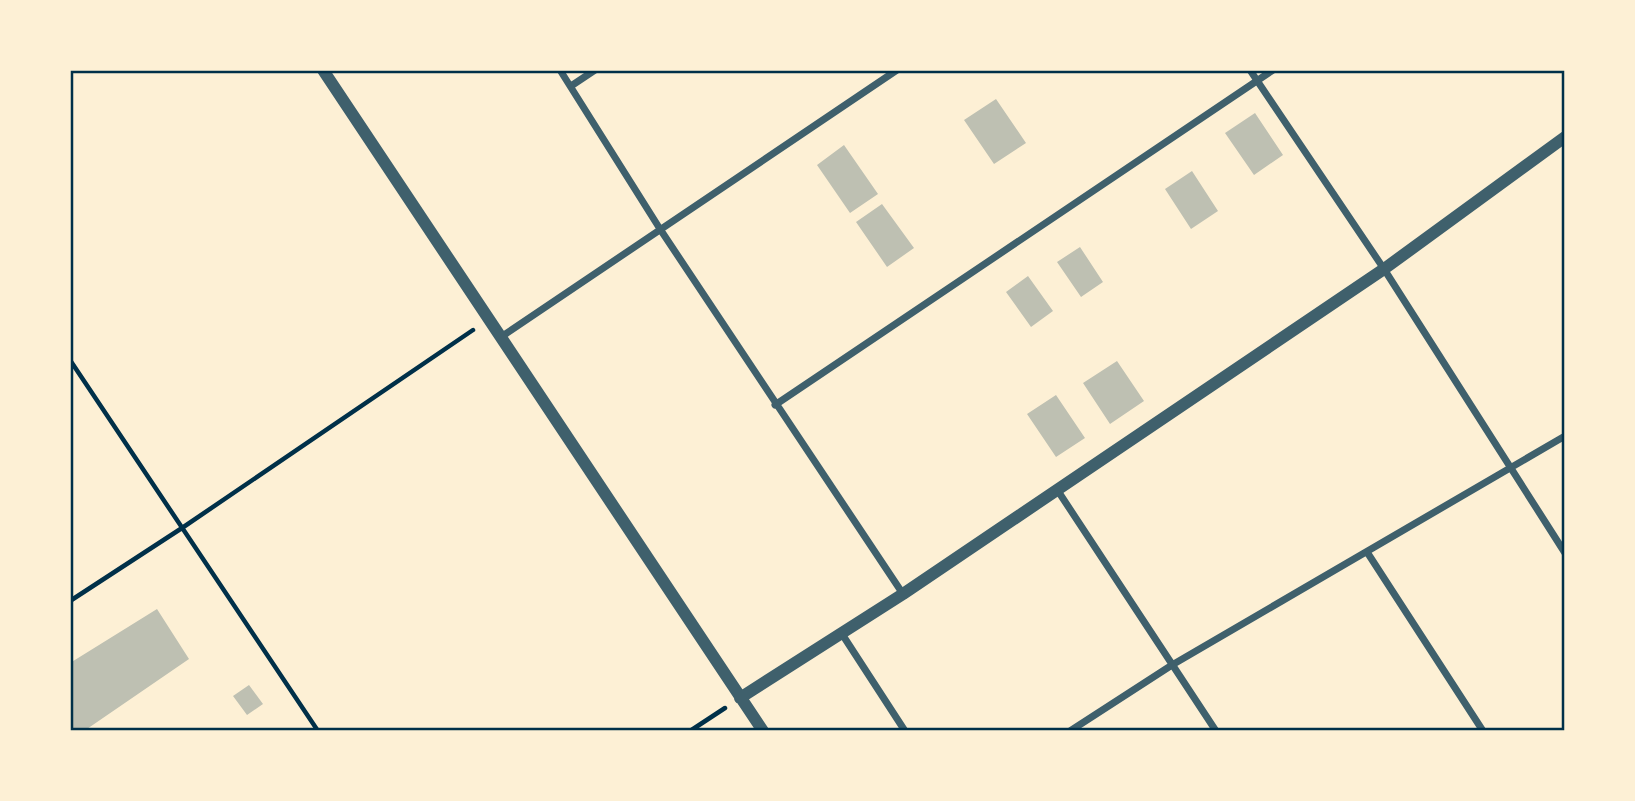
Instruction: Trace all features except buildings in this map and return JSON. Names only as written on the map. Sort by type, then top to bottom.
[{"type":"street","points":[[323,70],[762,731]]},
{"type":"street","points":[[560,70],[775,405],[903,594]]},
{"type":"street","points":[[571,86],[595,70]]},
{"type":"street","points":[[501,337],[897,70]]},
{"type":"street","points":[[1250,70],[1384,269],[1565,553]]},
{"type":"street","points":[[775,405],[1273,70]]},
{"type":"street","points":[[740,698],[1058,491],[1384,269],[1565,137]]},
{"type":"street","points":[[1070,731],[1172,665],[1565,436]]},
{"type":"street","points":[[1058,491],[1216,731]]},
{"type":"street","points":[[1367,552],[1483,731]]},
{"type":"street","points":[[842,634],[905,731]]},
{"type":"path","points":[[70,601],[489,320]]},
{"type":"path","points":[[70,360],[318,731]]},
{"type":"path","points":[[690,731],[740,698]]}]
